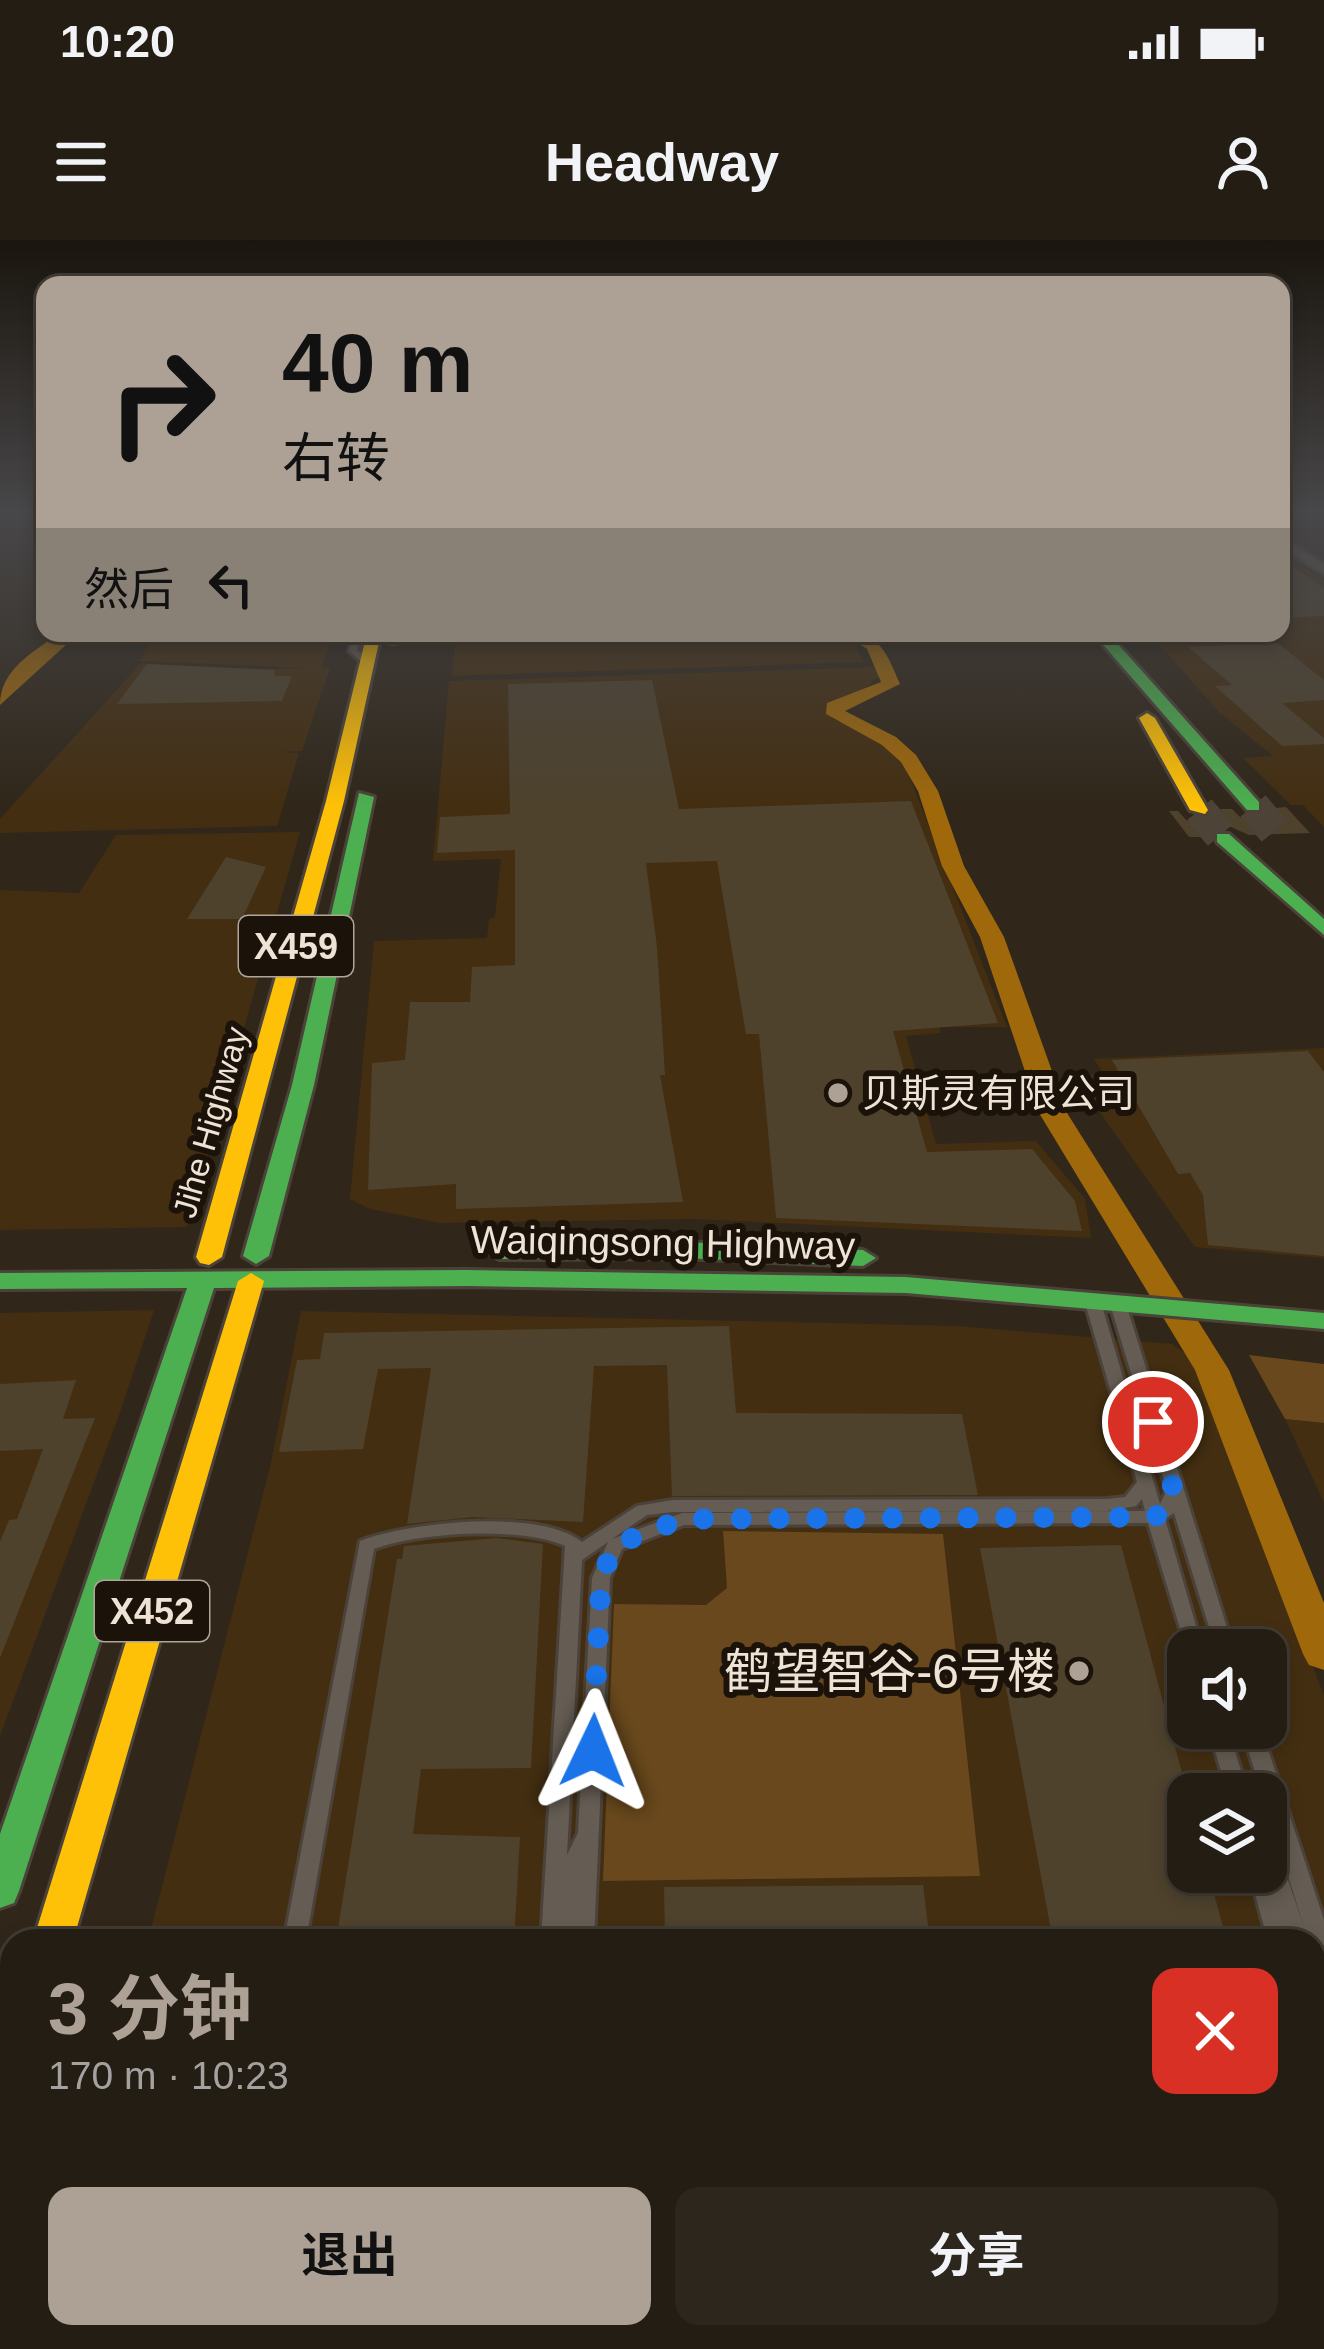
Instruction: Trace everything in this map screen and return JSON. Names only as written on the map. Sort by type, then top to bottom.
[{"type":"main road","name":"Jihe Highway","points":[[206,1269],[335,801],[367,662],[385,642]]},
{"type":"main road","name":"Jihe Highway","points":[[254,1268],[303,1084],[365,801],[390,642]]},
{"type":"main road","points":[[1084,642],[1154,726],[1199,810]]},
{"type":"main road","points":[[1108,642],[1253,806]]},
{"type":"main road","points":[[1223,838],[1324,928]]},
{"type":"main road","name":"Waiqingsong Highway","points":[[0,1281],[683,1250],[1118,1294],[1324,1321]]},
{"type":"main road","name":"Waiqingsong Highway","points":[[0,1258],[206,1269]]},
{"type":"main road","name":"Waiqingsong Highway","points":[[254,1268],[1118,1294]]},
{"type":"main road","name":"X452","points":[[56,1929],[254,1268]]},
{"type":"main road","name":"X452","points":[[0,1892],[206,1269]]},
{"type":"lane","points":[[355,642],[352,651],[367,662]]},
{"type":"lane","points":[[1118,1294],[1144,1485],[1188,1629]]},
{"type":"lane","points":[[1118,1294],[1218,1629]]},
{"type":"lane","points":[[576,1555],[643,1510],[1107,1505],[1130,1502],[1144,1485]]},
{"type":"lane","points":[[584,1929],[601,1578],[615,1545],[682,1519],[1154,1517],[1166,1511],[1174,1491]]},
{"type":"lane","points":[[297,1929],[366,1545],[386,1534],[542,1531],[562,1534],[574,1543],[576,1555],[553,1929]]},
{"type":"lane","points":[[1258,1749],[1316,1929]]},
{"type":"lane","points":[[568,1929],[572,1871],[589,1828]]},
{"type":"lane","points":[[1266,1893],[1276,1929]]},
{"type":"lane","points":[[1282,1893],[1294,1929]]},
{"type":"shaded area","points":[[1290,610],[1324,610],[1324,827],[1303,805],[1291,805],[1243,758],[1273,756],[1219,712],[1157,642],[1290,642]]},
{"type":"shaded area","points":[[149,642],[249,642],[248,647],[251,642],[331,642],[322,667],[330,668],[302,751],[280,752],[299,753],[277,826],[0,833],[0,819],[141,663],[236,670],[308,668],[140,661]]},
{"type":"shaded area","points":[[455,642],[850,642],[864,662],[452,676]]},
{"type":"shaded area","points":[[878,667],[879,676],[864,690],[827,706],[833,719],[880,740],[903,760],[1007,1027],[939,1027],[941,1033],[906,1036],[936,1144],[1036,1141],[1085,1199],[1091,1238],[695,1219],[440,1223],[370,1209],[350,1199],[374,941],[487,938],[489,919],[495,917],[501,859],[433,861],[449,681]]},
{"type":"shaded area","points":[[300,832],[187,1227],[0,1230],[0,890],[79,893],[116,835]]},
{"type":"shaded area","points":[[1324,1048],[1324,1258],[1195,1247],[1075,1077],[1103,1073],[1094,1059]]},
{"type":"shaded area","points":[[154,1310],[119,1415],[0,1736],[0,1313]]},
{"type":"shaded area","points":[[301,1311],[957,1326],[1172,1344],[1190,1357],[1324,1695],[1324,1929],[151,1929],[271,1463]]},
{"type":"shaded area","points":[[1249,1355],[1324,1364],[1324,1423],[1285,1419]]},
{"type":"shaded area","points":[[1285,1419],[1324,1423],[1324,1502],[1292,1434]]},
{"type":"shaded area","points":[[723,1531],[943,1534],[980,1876],[603,1881],[614,1604],[706,1605],[727,1588]]},
{"type":"building","points":[[1290,610],[1324,610],[1324,616],[1290,618]]},
{"type":"building","points":[[1228,642],[1276,642],[1324,680],[1324,700],[1282,703],[1324,738],[1324,744],[1282,746],[1215,686],[1232,685],[1188,647],[1231,645]]},
{"type":"building","points":[[147,664],[275,670],[274,676],[292,676],[282,701],[117,704]]},
{"type":"building","points":[[652,680],[679,809],[911,801],[998,1023],[893,1031],[927,1152],[1032,1149],[1075,1201],[1082,1231],[776,1218],[759,1034],[746,1034],[717,861],[646,863],[657,947],[665,1075],[660,1075],[683,1202],[456,1209],[456,1184],[368,1190],[372,1063],[405,1060],[410,1002],[470,1002],[472,967],[515,965],[515,850],[437,853],[440,817],[510,814],[508,684]]},
{"type":"building","points":[[1286,807],[1310,833],[1249,835],[1222,823],[1209,826],[1201,837],[1189,837],[1169,811],[1178,811],[1187,821],[1211,821],[1221,809],[1232,809],[1241,818],[1265,818],[1274,808]]},
{"type":"building","points":[[226,857],[266,867],[242,919],[187,919]]},
{"type":"building","points":[[1308,1051],[1324,1072],[1324,1256],[1208,1245],[1203,1195],[1190,1173],[1178,1174],[1112,1060]]},
{"type":"building","points":[[729,1326],[736,1413],[962,1414],[978,1495],[672,1496],[667,1365],[594,1366],[583,1522],[473,1517],[407,1524],[431,1368],[378,1369],[363,1449],[279,1452],[297,1360],[320,1359],[324,1333]]},
{"type":"building","points":[[76,1380],[63,1419],[95,1418],[0,1658],[0,1542],[9,1520],[17,1519],[43,1449],[0,1451],[0,1384]]},
{"type":"building","points":[[497,1538],[543,1544],[531,1768],[421,1769],[413,1834],[520,1837],[515,1929],[338,1929],[397,1559],[402,1559],[404,1546]]},
{"type":"building","name":"鹤望智谷-6号楼","points":[[1121,1545],[1167,1717],[1167,1749],[1176,1749],[1182,1773],[1167,1773],[1167,1893],[1214,1893],[1224,1929],[1051,1929],[980,1548]]},
{"type":"building","points":[[923,1885],[928,1929],[665,1929],[664,1887]]},
{"type":"waterway","points":[[0,699],[16,676],[59,642]]},
{"type":"waterway","points":[[868,642],[875,646],[891,684],[834,707],[836,714],[889,741],[909,759],[928,791],[953,866],[992,937],[1053,1113],[1212,1370],[1324,1654]]},
{"type":"tunnel","points":[[1253,806],[1280,838]]},
{"type":"tunnel","points":[[1199,810],[1223,838]]},
{"type":"traffic: fast","points":[[1108,642],[1253,806]]},
{"type":"traffic: fast","points":[[256,1256],[303,1085],[365,797]]},
{"type":"traffic: fast","points":[[1223,838],[1324,929]]},
{"type":"traffic: fast","points":[[499,1251],[683,1250],[863,1258]]},
{"type":"traffic: fast","points":[[0,1281],[467,1278],[906,1285],[1324,1321]]},
{"type":"traffic: fast","points":[[0,1891],[202,1282]]},
{"type":"traffic: slow","points":[[209,1257],[335,801],[372,642]]},
{"type":"traffic: slow","points":[[1147,718],[1199,810]]},
{"type":"traffic: slow","points":[[57,1929],[251,1281]]},
{"type":"place","name":"贝斯灵有限公司","points":[[838,1093]]},
{"type":"place","name":"鹤望智谷-6号楼","points":[[1079,1671]]},
{"type":"route","points":[[593,1751],[601,1578],[615,1545],[682,1519],[1154,1517],[1166,1511],[1174,1491],[1153,1422]]}]
